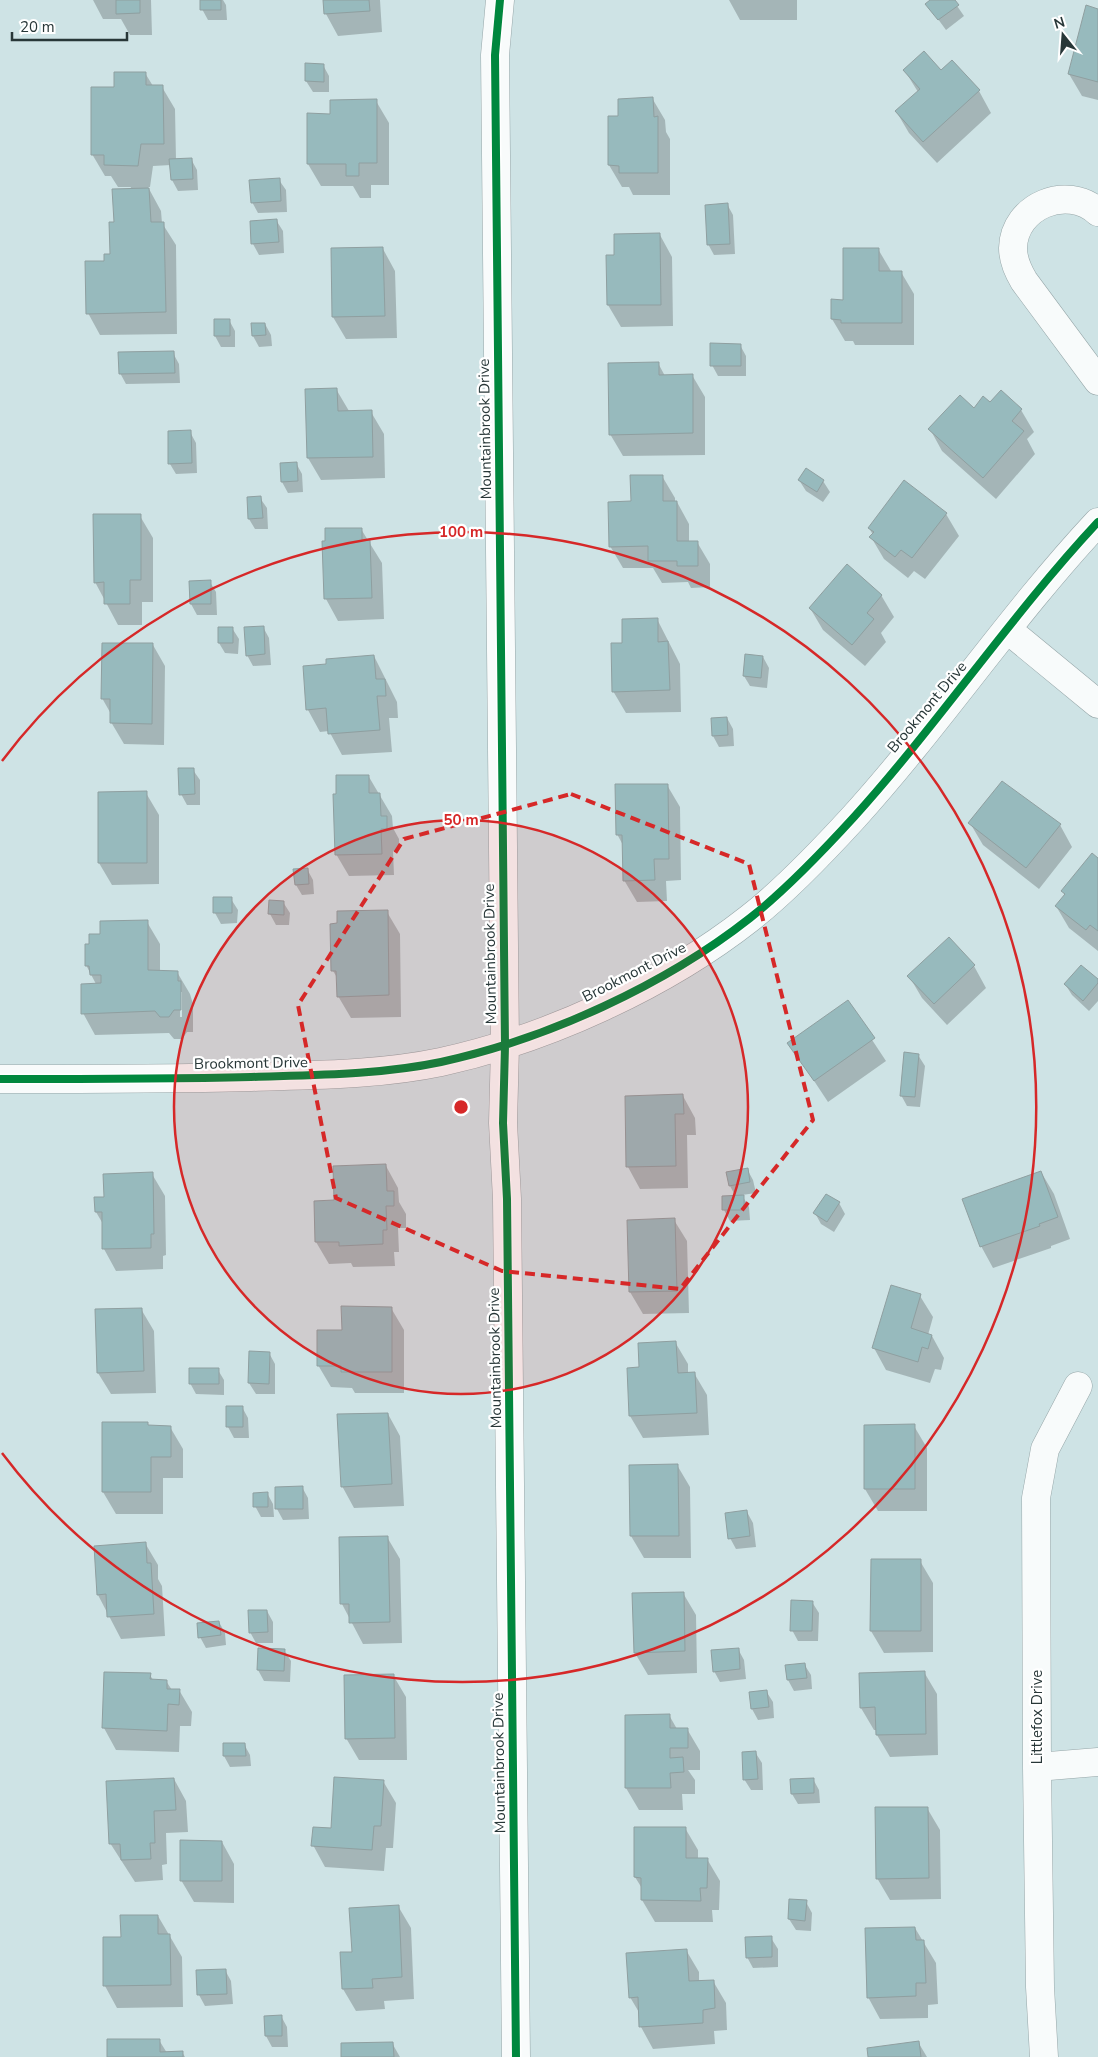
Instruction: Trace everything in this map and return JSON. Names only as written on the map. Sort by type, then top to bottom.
[{"type":"street","name":"Mountainbrook Drive","points":[[500,0],[495,55],[505,1046],[503,1123],[507,1199],[516,2057]]},
{"type":"street","points":[[1098,212],[1076,200],[1058,198],[1041,204],[1027,215],[1017,230],[1013,248],[1015,265],[1024,281],[1098,381]]},
{"type":"street","name":"Brookmont Drive","points":[[0,1079],[138,1080],[348,1075],[438,1063],[505,1046],[600,1007],[668,974],[751,918],[855,816],[1098,522]]},
{"type":"street","points":[[1008,630],[1098,704]]},
{"type":"street","name":"Littlefox Drive","points":[[1044,2057],[1040,1987],[1036,1498],[1045,1449],[1078,1386]]},
{"type":"street","points":[[1037,1767],[1098,1762]]},
{"type":"highlighted area","points":[[571,794],[749,864],[813,1120],[680,1289],[502,1271],[336,1198],[298,1005],[404,839]]},
{"type":"building","points":[[116,0],[140,0],[140,13],[116,14]]},
{"type":"building","points":[[200,0],[221,0],[221,10],[200,10]]},
{"type":"building","points":[[323,0],[369,0],[370,11],[324,14]]},
{"type":"building","points":[[930,0],[955,0],[959,5],[938,20],[925,4]]},
{"type":"building","points":[[1086,5],[1098,9],[1098,82],[1068,74]]},
{"type":"building","points":[[924,51],[941,70],[952,60],[980,90],[923,142],[895,111],[920,89],[903,70]]},
{"type":"building","points":[[305,63],[324,64],[324,82],[305,81]]},
{"type":"building","points":[[114,72],[146,72],[146,85],[163,85],[164,144],[141,144],[138,166],[104,165],[104,155],[91,155],[91,87],[114,87]]},
{"type":"building","points":[[653,97],[654,117],[658,116],[658,173],[619,173],[619,166],[608,165],[608,116],[618,116],[618,99]]},
{"type":"building","points":[[377,99],[377,163],[359,163],[359,176],[346,176],[346,164],[307,164],[307,113],[330,114],[330,100]]},
{"type":"building","points":[[192,158],[193,179],[171,180],[169,159]]},
{"type":"building","points":[[280,178],[281,201],[251,203],[249,180]]},
{"type":"building","points":[[149,188],[151,222],[164,222],[166,312],[86,314],[85,261],[104,261],[104,254],[110,254],[109,222],[114,222],[112,189]]},
{"type":"building","points":[[728,203],[730,244],[707,245],[705,205]]},
{"type":"building","points":[[277,219],[279,242],[251,244],[250,221]]},
{"type":"building","points":[[660,233],[661,305],[607,305],[606,255],[614,255],[614,234]]},
{"type":"building","points":[[383,247],[385,316],[332,317],[331,248]]},
{"type":"building","points":[[843,248],[879,248],[879,271],[902,271],[902,323],[841,323],[841,320],[831,319],[831,299],[843,300]]},
{"type":"building","points":[[214,319],[230,319],[230,336],[214,336]]},
{"type":"building","points":[[251,323],[265,323],[266,335],[252,336]]},
{"type":"building","points":[[710,343],[741,344],[741,366],[710,366]]},
{"type":"building","points":[[174,351],[175,373],[119,374],[118,352]]},
{"type":"building","points":[[659,362],[659,375],[693,374],[693,433],[609,435],[608,363]]},
{"type":"building","points":[[337,388],[338,411],[372,410],[373,457],[307,458],[305,389]]},
{"type":"building","points":[[1001,390],[1022,409],[1012,421],[1024,431],[983,478],[928,429],[960,395],[974,408],[983,396],[990,402]]},
{"type":"building","points":[[191,430],[192,463],[168,464],[168,431]]},
{"type":"building","points":[[297,462],[298,481],[281,482],[280,463]]},
{"type":"building","points":[[806,468],[824,480],[817,492],[798,480]]},
{"type":"building","points":[[630,475],[663,475],[663,501],[677,501],[677,541],[698,541],[698,566],[677,566],[677,561],[648,561],[648,546],[609,547],[608,502],[631,501]]},
{"type":"building","points":[[904,480],[947,513],[912,558],[901,550],[895,557],[869,537],[874,532],[868,528]]},
{"type":"building","points":[[261,496],[263,518],[248,519],[247,497]]},
{"type":"building","points":[[93,514],[141,514],[141,580],[130,580],[130,604],[104,604],[104,582],[94,583]]},
{"type":"building","points":[[325,528],[362,528],[362,540],[370,540],[372,598],[324,599],[322,541],[325,541]]},
{"type":"building","points":[[847,564],[882,595],[867,613],[874,619],[852,645],[809,608]]},
{"type":"building","points":[[211,580],[211,604],[190,604],[189,581]]},
{"type":"building","points":[[658,618],[658,642],[668,641],[670,690],[612,692],[611,643],[622,643],[622,619]]},
{"type":"building","points":[[264,626],[265,654],[246,656],[244,627]]},
{"type":"building","points":[[218,627],[233,627],[233,643],[218,643]]},
{"type":"building","points":[[102,643],[153,643],[152,724],[110,723],[110,699],[101,699]]},
{"type":"building","points":[[745,654],[763,656],[761,678],[743,676]]},
{"type":"building","points":[[374,655],[376,679],[385,679],[386,696],[377,696],[380,730],[328,734],[326,708],[306,710],[303,666],[326,664],[326,659]]},
{"type":"building","points":[[727,717],[728,735],[712,736],[711,718]]},
{"type":"building","points":[[178,768],[194,768],[195,794],[179,795]]},
{"type":"building","points":[[336,775],[369,775],[369,793],[380,793],[381,816],[387,816],[387,829],[381,829],[382,854],[335,855],[333,794],[336,794]]},
{"type":"building","points":[[1002,781],[1061,824],[1026,868],[968,823]]},
{"type":"building","points":[[615,784],[668,784],[669,859],[654,859],[655,880],[623,881],[622,835],[616,835]]},
{"type":"building","points":[[147,791],[147,863],[98,863],[98,792]]},
{"type":"building","points":[[1092,853],[1098,858],[1098,931],[1090,925],[1086,930],[1055,906],[1065,894],[1061,891]]},
{"type":"building","points":[[308,868],[309,884],[295,885],[293,869]]},
{"type":"building","points":[[213,897],[232,897],[232,913],[213,913]]},
{"type":"building","points":[[269,900],[284,901],[284,915],[268,914]]},
{"type":"building","points":[[388,910],[389,995],[337,997],[336,971],[331,971],[330,924],[337,923],[337,911]]},
{"type":"building","points":[[148,920],[148,970],[178,971],[178,981],[181,981],[181,1010],[174,1010],[169,1017],[160,1017],[155,1011],[81,1014],[81,984],[101,983],[101,975],[90,975],[89,966],[85,966],[85,944],[89,944],[89,934],[100,934],[100,921]]},
{"type":"building","points":[[949,937],[975,965],[934,1004],[907,976]]},
{"type":"building","points":[[1081,965],[1098,979],[1098,983],[1083,1001],[1064,984]]},
{"type":"building","points":[[848,1000],[875,1038],[814,1081],[787,1043]]},
{"type":"building","points":[[904,1052],[919,1054],[915,1097],[900,1096]]},
{"type":"building","points":[[683,1094],[684,1114],[675,1114],[676,1166],[626,1167],[625,1096]]},
{"type":"building","points":[[386,1164],[387,1191],[394,1191],[394,1206],[386,1206],[387,1230],[383,1230],[383,1244],[339,1246],[339,1242],[315,1242],[314,1201],[334,1200],[333,1166]]},
{"type":"building","points":[[748,1168],[750,1182],[729,1186],[726,1172]]},
{"type":"building","points":[[1041,1171],[1058,1217],[1039,1224],[1040,1226],[980,1247],[962,1199]]},
{"type":"building","points":[[153,1172],[154,1234],[151,1234],[151,1248],[102,1249],[102,1212],[95,1212],[94,1197],[104,1197],[103,1174]]},
{"type":"building","points":[[826,1194],[840,1202],[827,1222],[813,1213]]},
{"type":"building","points":[[744,1195],[744,1210],[722,1210],[722,1196]]},
{"type":"building","points":[[675,1218],[677,1291],[629,1292],[627,1220]]},
{"type":"building","points":[[891,1285],[921,1294],[911,1328],[932,1335],[928,1349],[922,1347],[918,1362],[872,1348]]},
{"type":"building","points":[[341,1306],[392,1307],[392,1372],[341,1372],[341,1366],[317,1366],[317,1330],[342,1330]]},
{"type":"building","points":[[142,1308],[144,1371],[97,1373],[95,1309]]},
{"type":"building","points":[[676,1341],[678,1373],[695,1372],[697,1413],[629,1416],[627,1368],[639,1367],[638,1343]]},
{"type":"building","points":[[249,1351],[270,1352],[269,1384],[248,1383]]},
{"type":"building","points":[[189,1368],[219,1368],[219,1384],[189,1384]]},
{"type":"building","points":[[226,1406],[243,1406],[243,1427],[226,1427]]},
{"type":"building","points":[[388,1413],[392,1484],[341,1487],[337,1414]]},
{"type":"building","points":[[102,1422],[148,1422],[148,1425],[171,1426],[171,1457],[151,1457],[151,1492],[102,1492]]},
{"type":"building","points":[[915,1424],[915,1489],[864,1489],[864,1425]]},
{"type":"building","points":[[678,1464],[679,1536],[630,1536],[629,1465]]},
{"type":"building","points":[[303,1486],[303,1509],[275,1509],[275,1487]]},
{"type":"building","points":[[268,1492],[268,1507],[253,1507],[253,1493]]},
{"type":"building","points":[[747,1510],[750,1536],[728,1539],[725,1513]]},
{"type":"building","points":[[388,1536],[390,1622],[349,1623],[349,1604],[340,1604],[339,1537]]},
{"type":"building","points":[[146,1542],[147,1563],[151,1563],[154,1614],[107,1617],[106,1594],[97,1595],[94,1546]]},
{"type":"building","points":[[871,1559],[921,1559],[921,1631],[870,1631]]},
{"type":"building","points":[[684,1592],[685,1651],[634,1653],[632,1593]]},
{"type":"building","points":[[791,1600],[813,1601],[812,1631],[790,1631]]},
{"type":"building","points":[[248,1610],[267,1610],[268,1632],[249,1633]]},
{"type":"building","points":[[219,1621],[221,1635],[198,1638],[197,1623]]},
{"type":"building","points":[[258,1648],[285,1649],[284,1671],[257,1670]]},
{"type":"building","points":[[739,1648],[740,1669],[713,1672],[711,1650]]},
{"type":"building","points":[[805,1663],[807,1678],[787,1680],[785,1665]]},
{"type":"building","points":[[925,1671],[926,1734],[876,1735],[875,1707],[860,1708],[859,1673]]},
{"type":"building","points":[[104,1672],[151,1673],[150,1679],[167,1680],[167,1689],[180,1689],[179,1705],[168,1704],[167,1731],[102,1728]]},
{"type":"building","points":[[394,1674],[395,1738],[345,1739],[344,1675]]},
{"type":"building","points":[[767,1690],[769,1707],[751,1709],[749,1692]]},
{"type":"building","points":[[670,1714],[670,1728],[688,1728],[688,1748],[670,1748],[670,1758],[683,1757],[684,1772],[670,1773],[671,1788],[625,1788],[625,1715]]},
{"type":"building","points":[[223,1743],[245,1743],[246,1756],[223,1756]]},
{"type":"building","points":[[756,1751],[758,1779],[743,1780],[742,1752]]},
{"type":"building","points":[[334,1777],[384,1780],[381,1826],[374,1826],[372,1850],[311,1846],[313,1827],[331,1828]]},
{"type":"building","points":[[174,1778],[176,1810],[154,1811],[155,1843],[150,1843],[151,1859],[121,1860],[120,1844],[109,1844],[106,1781]]},
{"type":"building","points":[[814,1778],[814,1793],[791,1794],[790,1779]]},
{"type":"building","points":[[875,1807],[928,1807],[929,1878],[876,1879]]},
{"type":"building","points":[[634,1827],[686,1827],[686,1858],[708,1858],[707,1888],[700,1888],[701,1901],[641,1900],[641,1878],[634,1877]]},
{"type":"building","points":[[180,1840],[222,1841],[222,1881],[180,1881]]},
{"type":"building","points":[[789,1899],[807,1900],[805,1921],[788,1919]]},
{"type":"building","points":[[399,1905],[402,1977],[372,1979],[373,1988],[342,1989],[340,1952],[352,1952],[349,1908]]},
{"type":"building","points":[[120,1915],[158,1915],[158,1934],[170,1934],[171,1985],[103,1986],[103,1937],[121,1937]]},
{"type":"building","points":[[915,1927],[916,1940],[924,1940],[926,1983],[916,1983],[916,1996],[867,1998],[865,1928]]},
{"type":"building","points":[[772,1936],[772,1957],[746,1958],[745,1937]]},
{"type":"building","points":[[687,1949],[689,1981],[714,1980],[715,2008],[703,2010],[703,2023],[639,2027],[638,1997],[629,1998],[626,1953]]},
{"type":"building","points":[[226,1969],[227,1994],[197,1995],[196,1970]]},
{"type":"building","points":[[282,2015],[282,2036],[265,2036],[264,2016]]},
{"type":"building","points":[[107,2039],[160,2039],[160,2052],[183,2051],[183,2057],[107,2057]]},
{"type":"building","points":[[919,2041],[921,2057],[868,2057],[867,2048]]},
{"type":"building","points":[[393,2042],[394,2057],[341,2057],[341,2043]]},
{"type":"cycle path","points":[[500,0],[495,55],[505,1046],[503,1123],[507,1199],[516,2057]]},
{"type":"cycle path","points":[[0,1079],[220,1078],[346,1074],[394,1070],[441,1062],[522,1039],[563,1024],[643,987],[681,966],[750,918],[791,883],[817,857],[885,781],[1066,557],[1098,522]]}]
